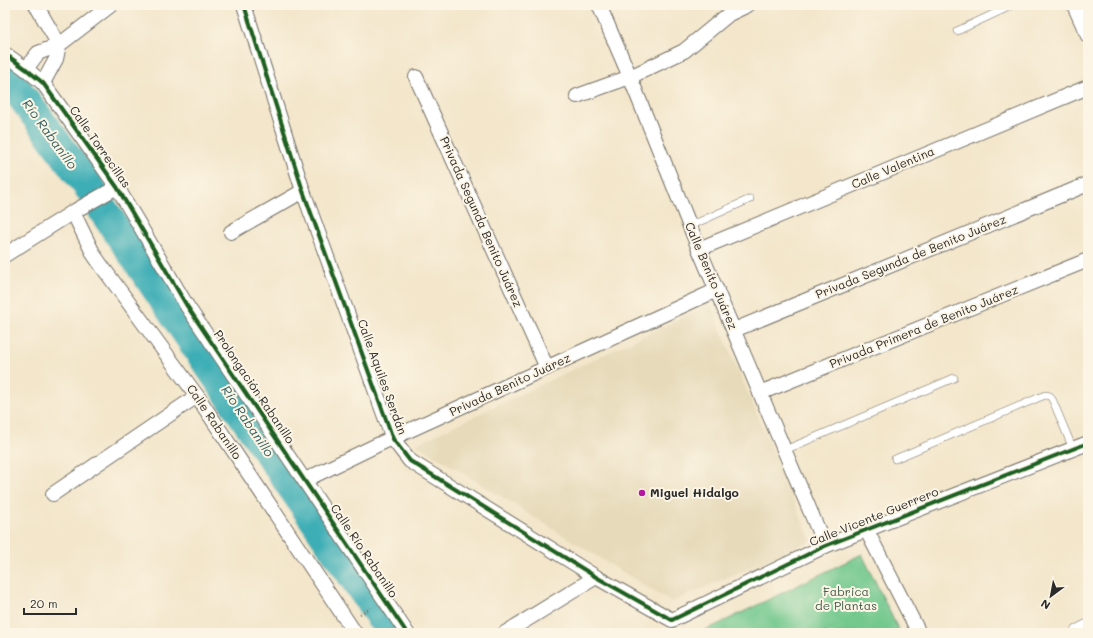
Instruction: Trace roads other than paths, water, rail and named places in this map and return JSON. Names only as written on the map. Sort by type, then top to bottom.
[{"type":"street","points":[[36,5],[59,45],[56,59],[43,83]]},
{"type":"street","points":[[26,69],[38,53],[59,45],[111,5]]},
{"type":"street","name":"Calle Aquiles Serdán","points":[[244,5],[303,191],[393,439],[410,461],[596,577],[672,620]]},
{"type":"street","name":"Calle Benito Juárez","points":[[599,5],[630,77],[699,249],[825,546]]},
{"type":"street","points":[[577,96],[630,77],[684,51],[728,14],[748,5]]},
{"type":"street","points":[[1074,5],[1088,36]]},
{"type":"street","name":"Calle Torrecillas","points":[[5,54],[43,83],[117,187],[187,306]]},
{"type":"street","name":"Privada Segunda Benito Juárez","points":[[416,77],[547,368]]},
{"type":"street","name":"Calle Valentina","points":[[699,249],[1088,87]]},
{"type":"street","name":"Privada Segunda de Benito Juárez","points":[[734,330],[1088,184]]},
{"type":"street","points":[[5,256],[73,212],[117,187]]},
{"type":"street","points":[[231,232],[303,191]]},
{"type":"street","name":"Calle Rabanillo","points":[[73,212],[101,266],[197,396],[352,632]]},
{"type":"street","name":"Privada Primera de Benito Juárez","points":[[760,393],[1088,260]]},
{"type":"street","name":"Privada Benito Juárez","points":[[305,480],[717,290]]},
{"type":"street","name":"Prolongación Rabanillo","points":[[187,306],[305,480]]},
{"type":"street","points":[[54,494],[197,396]]},
{"type":"street","name":"Calle Vicente Guerrero","points":[[672,620],[825,546],[1088,443]]},
{"type":"street","name":"Calle Río Rabanillo","points":[[305,480],[407,633]]},
{"type":"street","points":[[866,529],[919,633]]},
{"type":"street","points":[[505,633],[596,577]]},
{"type":"lane","points":[[957,31],[1013,5]]},
{"type":"lane","points":[[690,226],[750,199]]},
{"type":"lane","points":[[785,450],[954,378]]},
{"type":"lane","points":[[895,459],[1045,395],[1050,396],[1053,401],[1073,449]]},
{"type":"waterway","name":"Río Rabanillo","points":[[5,79],[12,83],[92,191]]},
{"type":"waterway","name":"Río Rabanillo","points":[[103,210],[392,633]]},
{"type":"place","name":"Miguel Hidalgo","points":[[642,493]]},
{"type":"park label","name":"Fabrica de Plantas","points":[[846,599]]}]
